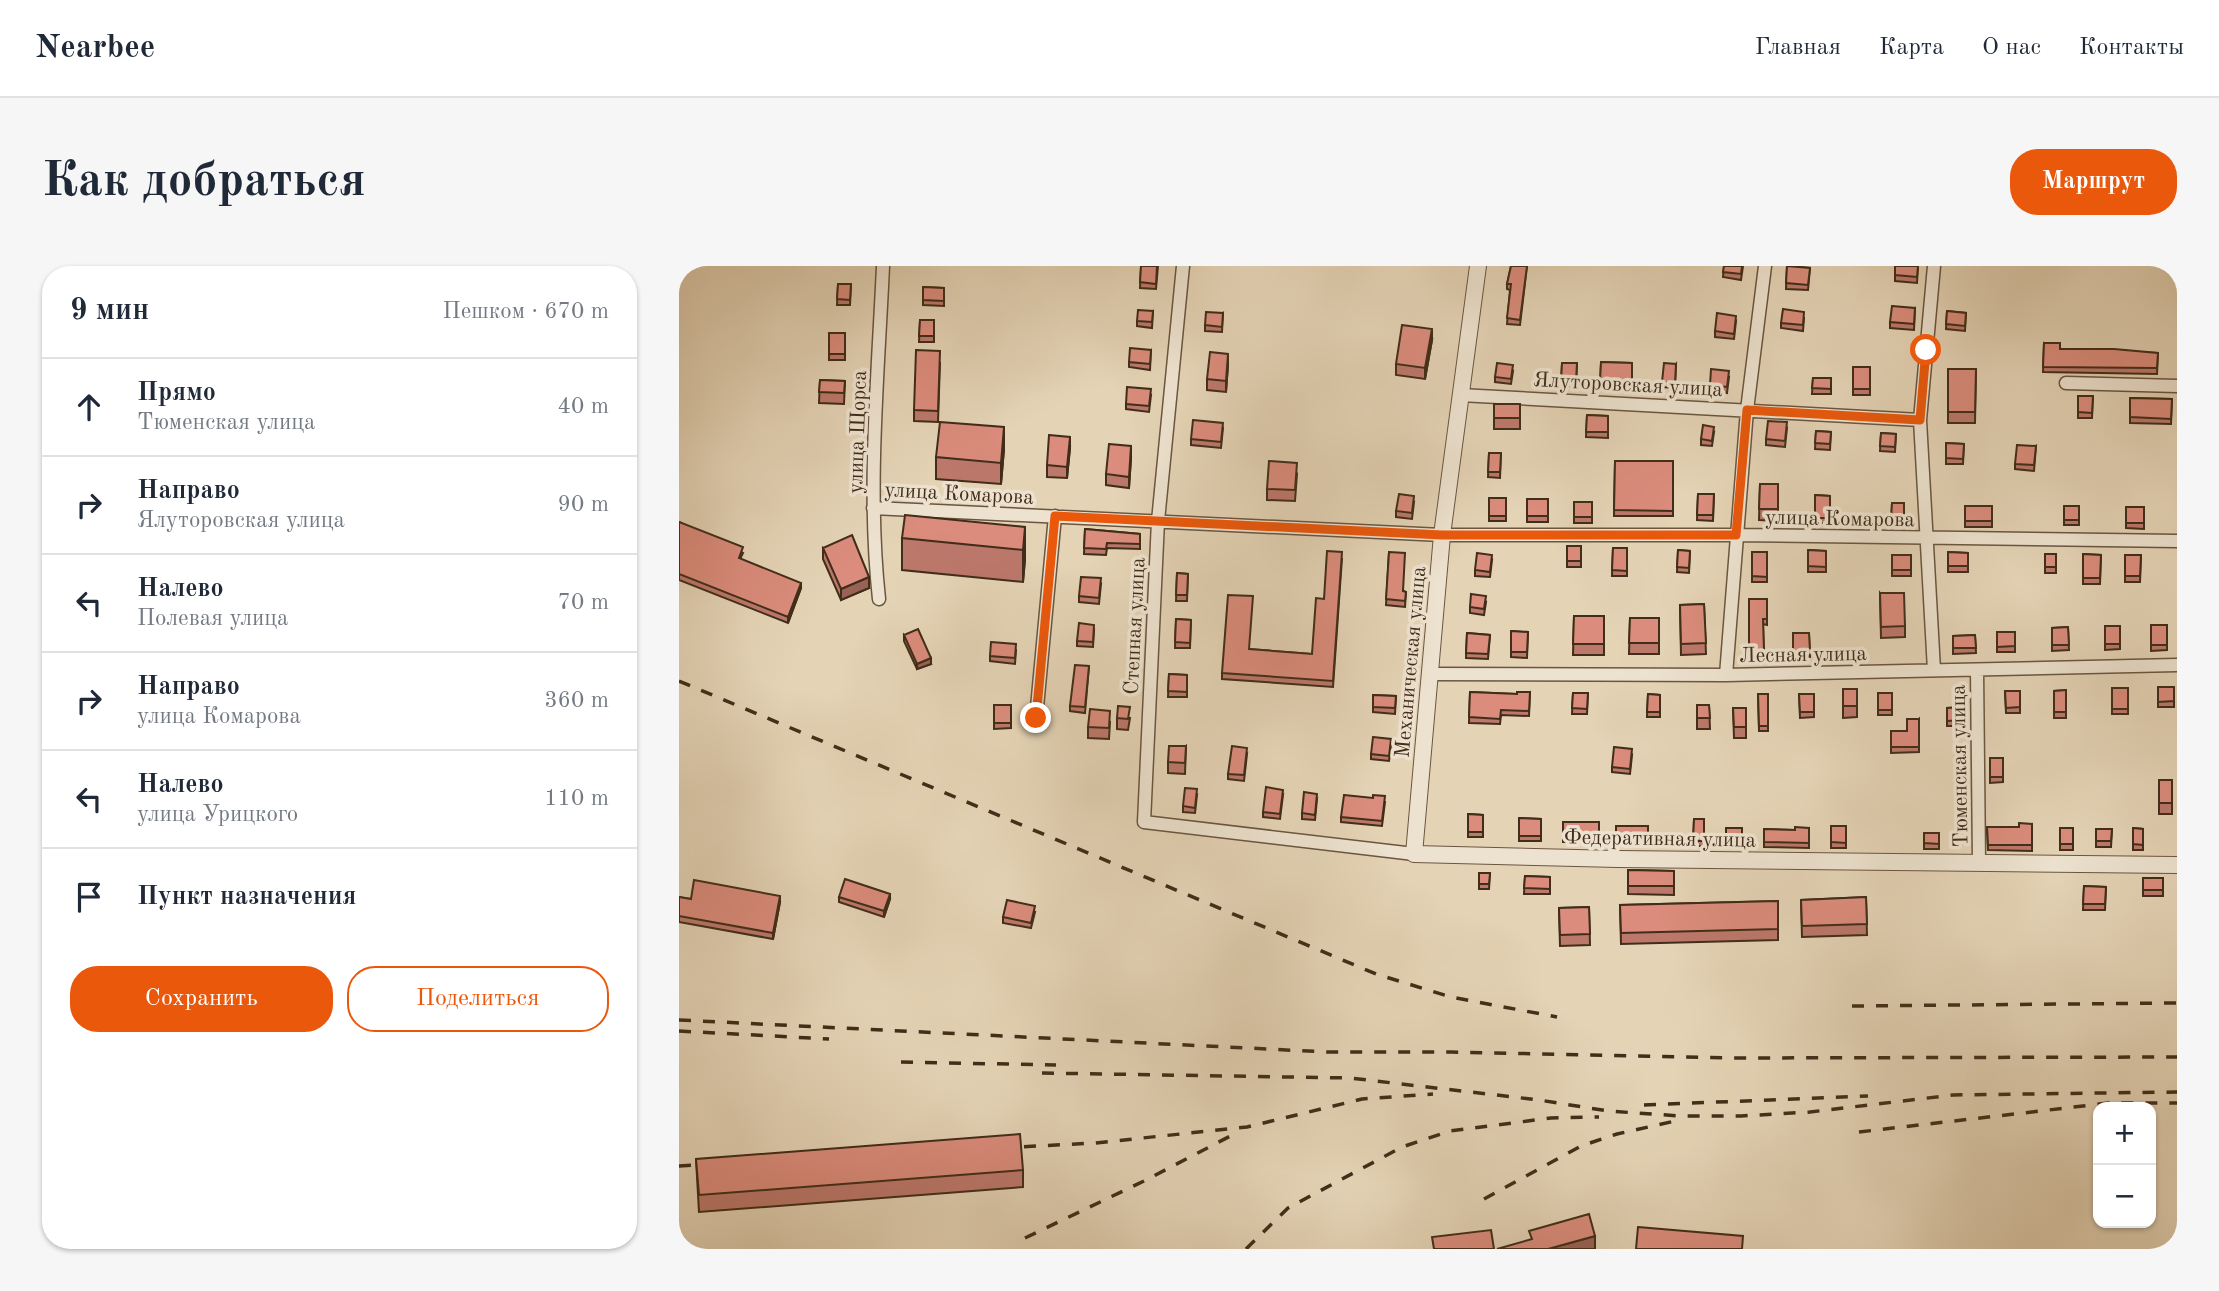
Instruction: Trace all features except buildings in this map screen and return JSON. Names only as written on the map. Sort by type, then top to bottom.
[{"type":"street","name":"улица Щорса","points":[[879,599],[873,508],[883,266]]},
{"type":"street","name":"Степная улица","points":[[1144,822],[1158,521],[1183,266]]},
{"type":"street","name":"Механическая улица","points":[[1414,854],[1442,535],[1478,266]]},
{"type":"street","points":[[1726,676],[1747,410],[1765,266]]},
{"type":"street","name":"Тюменская улица","points":[[1934,266],[1920,420],[1934,670]]},
{"type":"street","points":[[2066,383],[2177,386]]},
{"type":"street","name":"Ялуторовская улица","points":[[1460,395],[1920,420]]},
{"type":"street","name":"улица Комарова","points":[[873,508],[1442,535],[1736,535],[2177,541]]},
{"type":"street","points":[[1036,718],[1055,516]]},
{"type":"street","name":"Лесная улица","points":[[1430,674],[1726,676],[2177,666]]},
{"type":"street","name":"Тюменская улица","points":[[1977,670],[1979,862]]},
{"type":"street","name":"Федеративная улица","points":[[1144,822],[1414,854],[1604,859],[2177,865]]},
{"type":"railway","points":[[679,681],[1376,974],[1451,997],[1557,1017]]},
{"type":"railway","points":[[1852,1006],[2177,1003]]},
{"type":"railway","points":[[679,1020],[1328,1052],[1730,1058],[2177,1057]]},
{"type":"railway","points":[[679,1031],[829,1039]]},
{"type":"railway","points":[[901,1062],[1056,1065]]},
{"type":"railway","points":[[1042,1073],[1350,1078],[1539,1100],[1608,1111],[1680,1116],[1810,1112],[1953,1095],[2177,1092]]},
{"type":"railway","points":[[1000,1148],[1095,1143],[1247,1127],[1362,1099],[1433,1094]]},
{"type":"railway","points":[[1644,1105],[1868,1096]]},
{"type":"railway","points":[[1859,1132],[2109,1103],[2177,1103]]},
{"type":"railway","points":[[1246,1249],[1288,1208],[1402,1147],[1450,1131],[1551,1118],[1599,1117]]},
{"type":"railway","points":[[1484,1199],[1581,1146],[1617,1134],[1675,1121]]},
{"type":"railway","points":[[1025,1238],[1238,1132]]},
{"type":"railway","points":[[679,1166],[717,1164]]},
{"type":"route","points":[[1036,718],[1055,516],[1442,535],[1736,535],[1747,410],[1920,420],[1926,350]]}]
